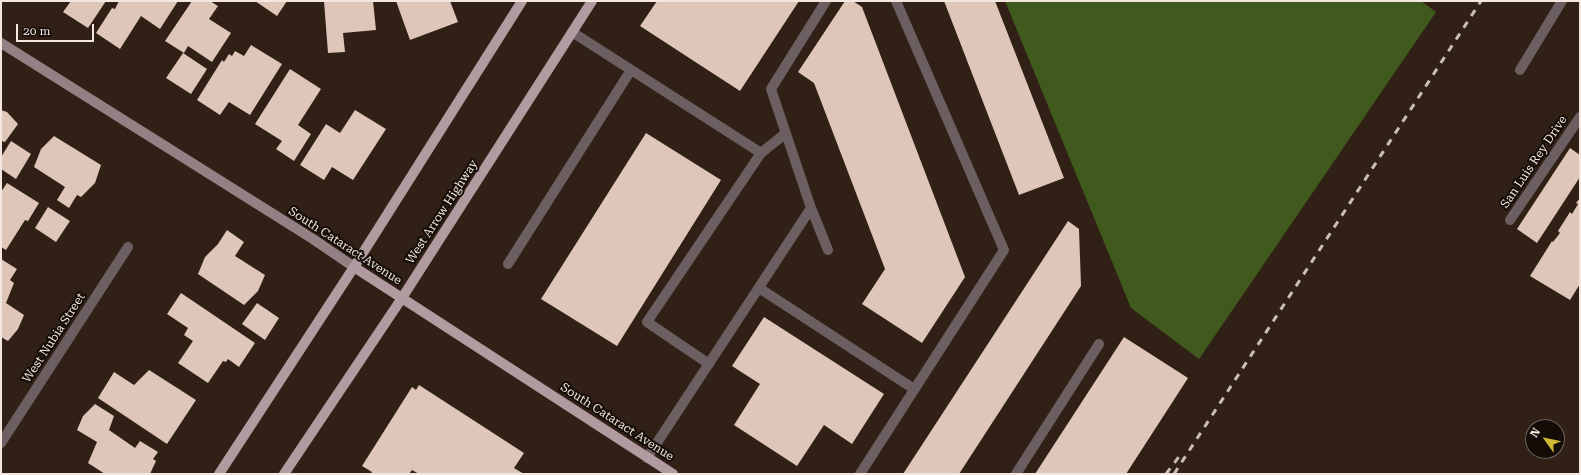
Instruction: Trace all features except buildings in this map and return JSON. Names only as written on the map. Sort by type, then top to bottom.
[{"type":"main road","points":[[219,474],[354,267],[522,1]]},
{"type":"main road","name":"West Arrow Highway","points":[[284,474],[402,298],[592,1]]},
{"type":"main road","name":"South Cataract Avenue","points":[[1,43],[313,239],[673,474]]},
{"type":"street","points":[[826,1],[771,88],[811,208],[828,250]]},
{"type":"street","points":[[860,474],[1004,250],[896,1]]},
{"type":"street","points":[[1520,70],[1562,1]]},
{"type":"street","points":[[572,32],[761,152]]},
{"type":"street","points":[[508,264],[631,70]]},
{"type":"street","name":"San Luis Rey Drive","points":[[1510,220],[1579,121]]},
{"type":"street","points":[[709,364],[648,322],[761,152],[786,133]]},
{"type":"street","points":[[647,458],[811,208]]},
{"type":"street","name":"West Nubia Street","points":[[1,444],[128,247]]},
{"type":"street","points":[[759,288],[914,389]]},
{"type":"street","points":[[1016,474],[1100,344]]},
{"type":"green space","points":[[1005,1],[1421,1],[1436,12],[1199,359],[1131,308]]},
{"type":"railway","points":[[1174,474],[1481,1]]},
{"type":"railway","points":[[1166,474],[1181,454]]}]
